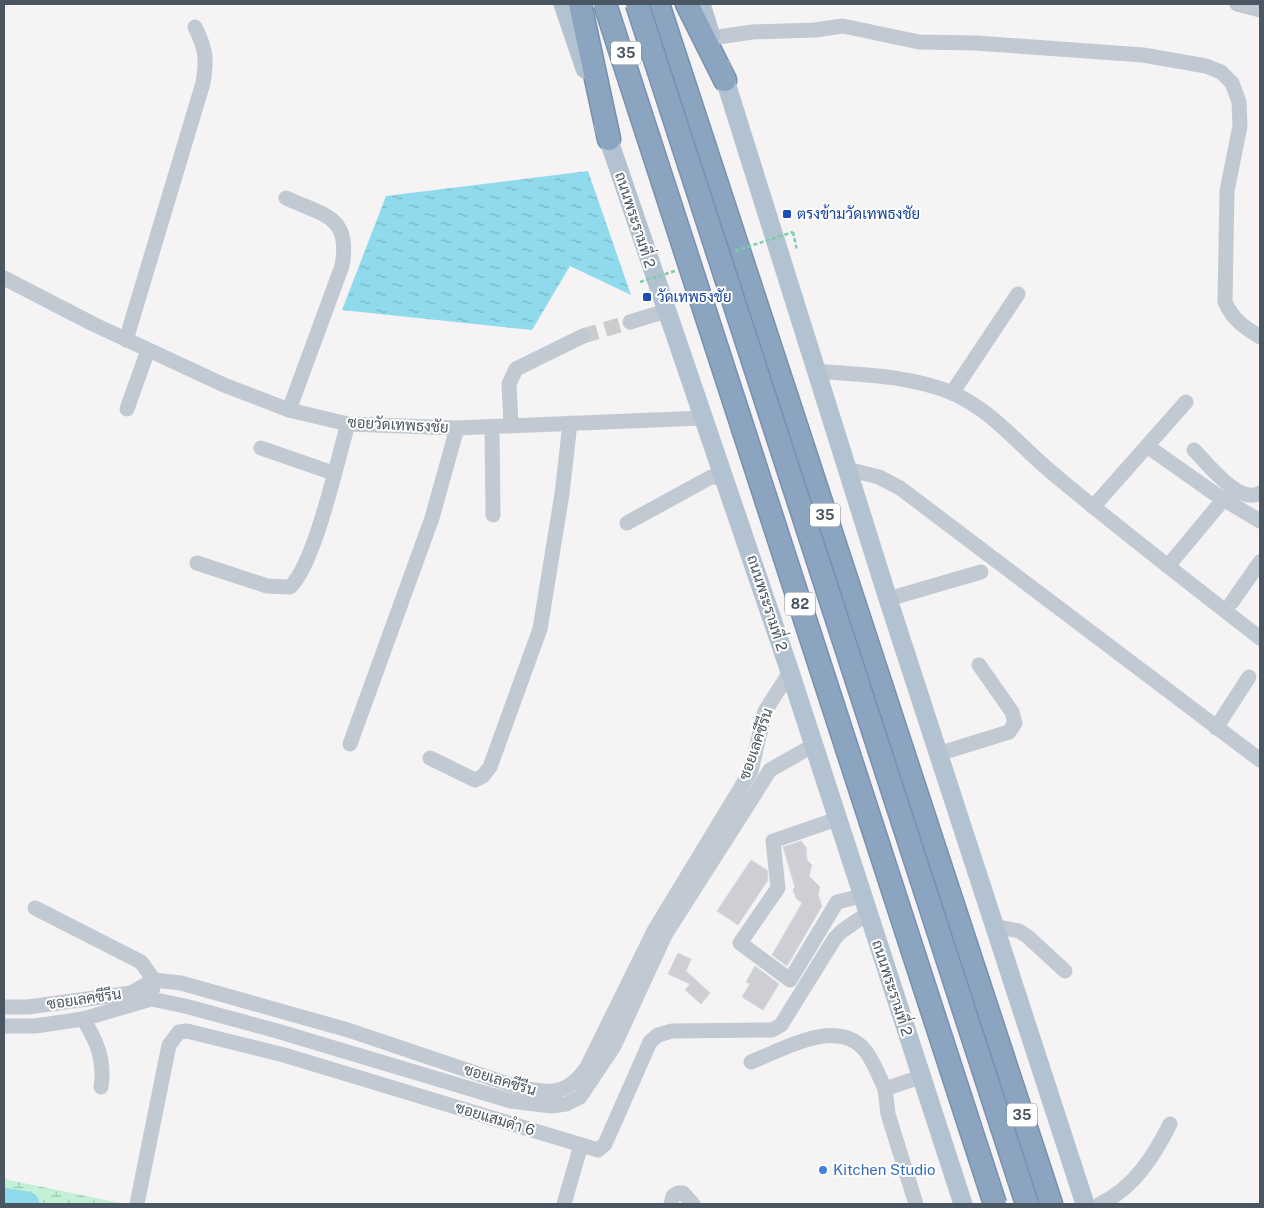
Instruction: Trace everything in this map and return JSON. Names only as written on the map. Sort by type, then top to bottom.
[{"type":"highway","points":[[580,4],[608,139]]},
{"type":"highway","points":[[586,4],[642,103]]},
{"type":"highway","name":"82","points":[[605,4],[996,1204]]},
{"type":"highway","name":"35","points":[[610,4],[996,1204]]},
{"type":"highway","name":"82","points":[[637,4],[1027,1204]]},
{"type":"highway","name":"35","points":[[658,4],[1052,1204]]},
{"type":"highway","points":[[672,4],[686,89]]},
{"type":"highway","points":[[687,4],[725,80]]},
{"type":"main road","name":"ถนนพระรามที่ 2","points":[[563,4],[702,418],[726,478],[963,1204]]},
{"type":"main road","name":"35","points":[[701,4],[888,599],[1085,1204]]},
{"type":"street","points":[[1237,4],[1260,10]]},
{"type":"street","points":[[712,38],[752,32],[815,30],[843,26],[918,42],[976,43],[1143,55],[1206,66],[1221,72],[1232,83],[1240,102],[1240,126],[1227,191],[1225,302],[1231,316],[1242,326],[1260,337]]},
{"type":"street","points":[[126,340],[203,84],[206,63],[205,46],[196,27]]},
{"type":"street","points":[[286,198],[329,217],[338,225],[344,235],[345,247],[342,266],[289,410]]},
{"type":"street","name":"ซอยวัดเทพธงชัย","points":[[4,278],[51,304],[224,385],[289,410],[348,424],[457,428],[702,418]]},
{"type":"street","points":[[952,393],[1018,294]]},
{"type":"street","points":[[630,322],[666,311]]},
{"type":"street","points":[[511,425],[509,384],[516,369],[583,336]]},
{"type":"street","points":[[127,409],[148,350]]},
{"type":"street","points":[[816,371],[898,378],[930,384],[952,393],[997,420],[1038,461],[1093,507],[1260,638]]},
{"type":"street","points":[[1093,507],[1186,402]]},
{"type":"street","points":[[430,758],[475,780],[483,776],[490,767],[540,629],[547,596],[562,494],[570,423]]},
{"type":"street","points":[[197,563],[267,586],[290,587],[298,579],[305,566],[348,424]]},
{"type":"street","points":[[492,427],[493,514]]},
{"type":"street","points":[[350,744],[432,518],[457,428]]},
{"type":"street","points":[[1147,446],[1223,500],[1260,521]]},
{"type":"street","points":[[261,448],[333,473]]},
{"type":"street","points":[[1194,450],[1238,493],[1248,497],[1260,493]]},
{"type":"street","points":[[847,469],[879,477],[900,488],[1260,760]]},
{"type":"street","points":[[627,523],[711,478],[726,478]]},
{"type":"street","points":[[1168,566],[1223,500]]},
{"type":"street","points":[[1232,602],[1260,562]]},
{"type":"street","points":[[888,599],[981,572]]},
{"type":"street","points":[[938,754],[1009,732],[1015,723],[1012,712],[979,665]]},
{"type":"street","name":"ซอยเลคซีรีน","points":[[660,933],[751,771],[765,711],[790,672]]},
{"type":"street","points":[[1216,728],[1249,677]]},
{"type":"street","name":"ซอยเลคซีรีน","points":[[4,1026],[36,1026],[83,1019],[151,999],[185,1006],[513,1093],[552,1092],[564,1089],[578,1081],[598,1048],[635,966],[660,933],[770,770],[814,745]]},
{"type":"street","points":[[837,819],[773,841],[778,888],[740,943],[790,980],[837,902],[865,905]]},
{"type":"street","name":"ซอยแสมดำ 6","points":[[137,1204],[169,1045],[179,1032],[187,1031],[284,1056],[598,1150],[604,1144],[642,1055],[650,1042],[658,1035],[672,1031],[772,1030],[781,1024],[790,1013],[835,938],[865,905]]},
{"type":"street","points":[[35,908],[141,962],[148,968],[154,980],[151,999]]},
{"type":"street","points":[[994,926],[1019,931],[1027,936],[1065,971]]},
{"type":"street","name":"ซอยเลคซีรีน","points":[[4,1007],[28,1007],[131,993],[154,980],[181,983],[348,1030],[513,1093]]},
{"type":"street","points":[[83,1019],[95,1039],[103,1062],[101,1087]]},
{"type":"street","points":[[751,1062],[802,1042],[830,1034],[848,1038],[863,1048],[885,1089],[888,1114],[916,1204]]},
{"type":"street","points":[[885,1089],[920,1077]]},
{"type":"street","points":[[1100,1204],[1116,1197],[1130,1185],[1159,1146],[1170,1124]]},
{"type":"street","points":[[564,1204],[581,1145]]},
{"type":"street","points":[[671,1204],[673,1196],[678,1193],[688,1198],[693,1204]]},
{"type":"path","points":[[793,232],[797,252]]},
{"type":"green space","points":[[4,1179],[125,1204],[4,1204]]},
{"type":"water","points":[[588,171],[631,295],[570,266],[532,330],[342,310],[386,196]]},
{"type":"building","points":[[801,841],[806,847],[807,860],[812,865],[809,876],[820,887],[818,894],[822,906],[787,966],[772,955],[802,903],[796,898],[793,890],[795,887],[783,847]]},
{"type":"building","points":[[751,860],[767,870],[768,880],[738,925],[717,911]]},
{"type":"building","points":[[678,953],[691,959],[686,971],[710,993],[701,1004],[685,990],[690,984],[668,974]]},
{"type":"building","points":[[755,966],[779,984],[763,1010],[742,997],[750,984],[746,982]]},
{"type":"waterway","points":[[4,1200],[27,1204]]},
{"type":"tunnel","points":[[583,336],[630,322]]},
{"type":"place","name":"ตรงข้ามวัดเทพธงชัย","points":[[787,214]]},
{"type":"place","name":"วัดเทพธงชัย","points":[[647,297]]},
{"type":"place","name":"Kitchen Studio","points":[[823,1170]]}]
